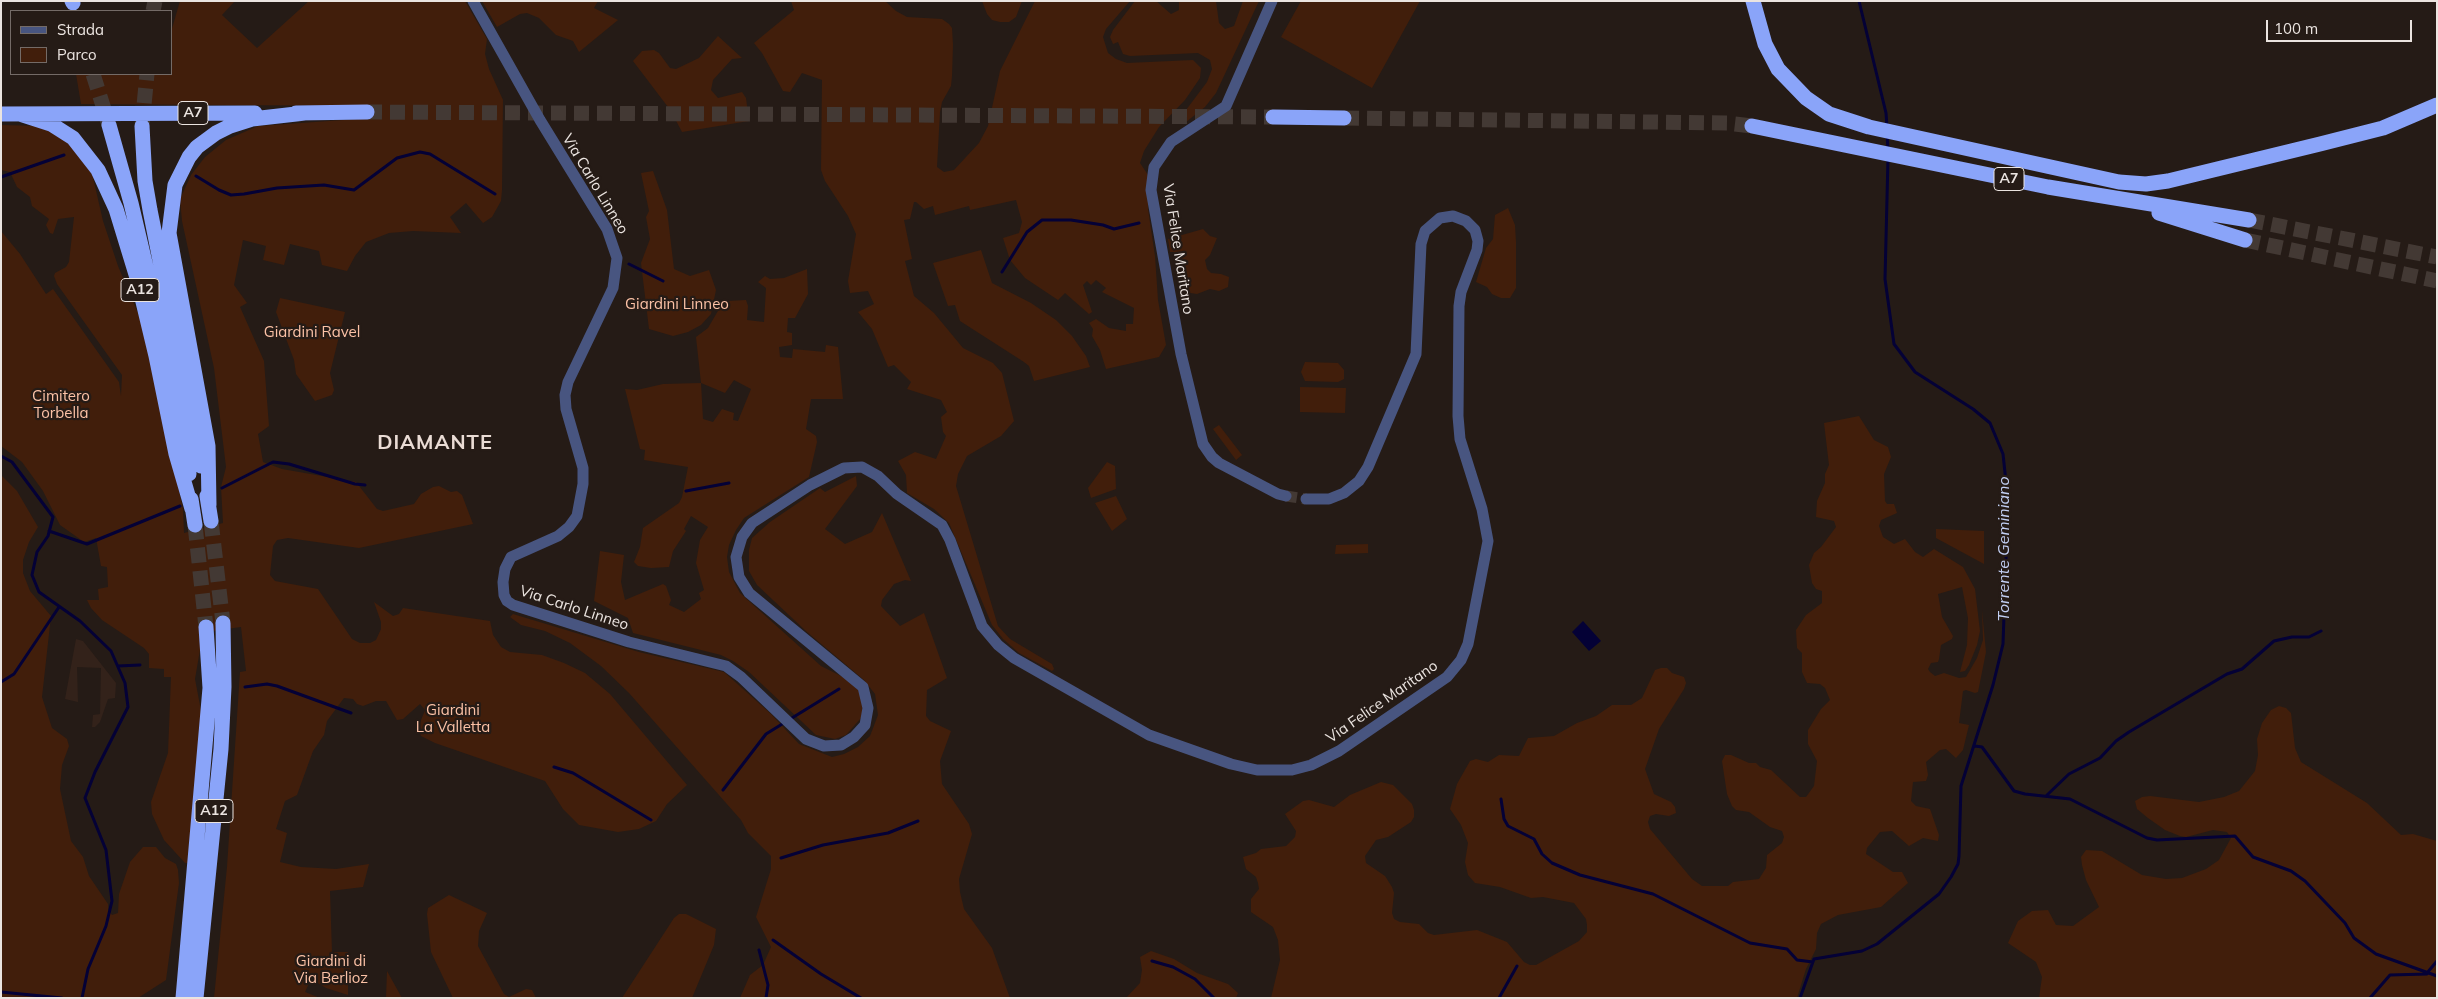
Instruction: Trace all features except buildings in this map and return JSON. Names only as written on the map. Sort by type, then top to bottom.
[{"type":"highway","name":"A7","points":[[1753,1],[1770,57],[1786,80],[1818,107],[1852,123],[2119,182],[2146,184],[2168,181],[2370,132],[2437,105]]},
{"type":"highway","name":"A7","points":[[1,114],[367,112]]},
{"type":"highway","points":[[209,505],[208,446],[169,232],[175,185],[189,156],[197,147],[216,133],[252,119],[305,113]]},
{"type":"highway","name":"A12","points":[[20,114],[51,124],[73,138],[98,170],[116,209],[140,290],[176,454],[195,525]]},
{"type":"highway","points":[[1273,117],[1344,118]]},
{"type":"highway","name":"A12","points":[[108,125],[131,203],[167,356],[187,451],[192,509]]},
{"type":"highway","name":"A12","points":[[142,126],[145,181],[150,210],[212,521]]},
{"type":"highway","name":"A7","points":[[1752,126],[2087,194],[2248,220]]},
{"type":"highway","points":[[2087,194],[2245,240]]},
{"type":"highway","name":"A12","points":[[196,998],[221,740],[224,686],[223,623]]},
{"type":"highway","name":"A12","points":[[182,998],[208,715],[210,663],[206,627]]},
{"type":"street","name":"Via Carlo Linneo","points":[[473,1],[540,120],[607,229],[617,258],[613,288],[568,382],[565,395],[566,409],[583,468],[583,484],[577,516],[569,528],[558,536],[511,557],[505,569],[503,582],[504,595],[507,601],[524,610],[629,642],[726,666],[741,677],[806,739],[824,746],[841,745],[854,737],[865,725],[868,708],[863,686],[749,593],[739,577],[736,557],[742,537],[752,523],[810,485],[844,468],[862,467]]},
{"type":"street","name":"Via Felice Maritano","points":[[1272,1],[1226,106],[1171,142],[1154,167],[1151,190],[1181,354],[1203,444],[1219,463],[1278,494],[1286,496]]},
{"type":"street","name":"Via Felice Maritano","points":[[862,467],[878,476],[897,494],[942,525],[950,540],[982,626],[990,637],[1014,658],[1166,742],[1231,764],[1257,770],[1292,770],[1311,765],[1339,751],[1446,677],[1461,660],[1468,644],[1488,541],[1482,509],[1460,439],[1458,416],[1459,306],[1461,292],[1477,250],[1478,241],[1474,230],[1466,221],[1453,216],[1440,218],[1425,231],[1421,244],[1416,354],[1368,467],[1359,481],[1344,494],[1329,499],[1306,499]]},
{"type":"shaded area","points":[[1583,621],[1601,641],[1589,651],[1572,632]]},
{"type":"shaded area","points":[[76,639],[83,641],[116,683],[115,698],[108,699],[100,722],[95,727],[92,727],[93,715],[100,714],[101,668],[77,667],[78,702],[65,699]]},
{"type":"green space","points":[[180,1],[235,1],[222,15],[257,48],[309,1],[465,1],[487,39],[485,54],[489,69],[503,100],[501,201],[492,217],[483,223],[466,203],[450,217],[461,233],[413,231],[389,233],[366,242],[355,256],[347,271],[322,265],[319,251],[290,244],[284,265],[263,260],[266,246],[243,240],[234,285],[247,303],[240,307],[264,361],[269,426],[258,434],[263,462],[282,469],[356,482],[377,509],[383,511],[414,504],[421,494],[433,487],[439,486],[451,492],[457,491],[462,495],[473,524],[359,548],[288,538],[277,540],[273,546],[270,575],[275,581],[318,589],[352,639],[360,643],[370,643],[376,640],[381,629],[381,622],[374,602],[393,616],[399,614],[403,608],[490,621],[493,635],[501,647],[510,652],[542,655],[585,673],[610,694],[687,785],[667,804],[656,821],[639,829],[618,832],[579,825],[563,809],[545,781],[435,743],[421,736],[418,728],[425,710],[420,704],[403,719],[397,720],[386,701],[376,701],[363,706],[357,704],[353,699],[344,698],[327,721],[324,735],[313,751],[297,795],[285,801],[276,829],[287,833],[280,862],[301,867],[336,869],[369,864],[363,887],[330,891],[332,952],[348,952],[351,980],[348,980],[348,995],[326,988],[311,979],[305,992],[320,998],[214,998],[227,867],[240,672],[246,671],[241,627],[199,633],[201,644],[195,679],[203,721],[192,863],[185,863],[164,840],[152,814],[151,802],[168,753],[171,677],[164,677],[164,669],[149,668],[149,654],[144,648],[102,620],[91,608],[87,600],[99,600],[98,589],[108,587],[107,567],[101,566],[96,538],[84,542],[60,525],[43,491],[22,462],[1,446],[1,231],[20,254],[46,294],[53,289],[119,382],[121,396],[122,375],[57,284],[54,276],[55,273],[66,267],[69,262],[74,217],[58,219],[53,234],[50,233],[46,225],[49,219],[32,206],[30,197],[17,187],[10,172],[1,170],[1,125],[41,126],[59,135],[73,147],[92,173],[103,221],[118,266],[143,325],[183,509],[184,533],[223,523],[221,487],[226,467],[214,368],[182,221],[180,199],[191,175],[205,157],[226,140],[258,126],[372,118],[373,106],[81,104],[76,75],[172,75],[172,29]]},
{"type":"green space","points":[[482,1],[598,1],[594,8],[618,20],[579,52],[573,41],[556,35],[539,18],[527,13],[520,14],[497,27]]},
{"type":"green space","points":[[791,1],[885,1],[896,11],[907,17],[942,19],[949,24],[952,28],[953,45],[952,76],[951,86],[942,102],[940,112],[937,167],[944,172],[954,170],[979,143],[988,126],[1000,71],[1035,1],[1130,1],[1106,29],[1103,37],[1108,53],[1116,59],[1127,63],[1193,60],[1201,68],[1200,78],[1185,100],[1159,127],[1144,151],[1140,163],[1148,175],[1148,209],[1155,256],[1158,300],[1166,345],[1159,357],[1106,369],[1100,350],[1092,336],[1093,329],[1089,323],[1096,319],[1109,328],[1126,331],[1126,324],[1133,324],[1134,308],[1102,292],[1106,288],[1096,280],[1091,285],[1087,281],[1083,285],[1092,312],[1089,314],[1065,293],[1058,300],[1025,278],[1010,260],[1003,238],[1019,233],[1022,222],[1016,200],[970,210],[969,206],[935,215],[933,206],[924,209],[914,202],[910,219],[904,220],[912,259],[905,261],[914,296],[934,313],[963,348],[993,363],[1002,373],[1014,421],[1001,436],[967,456],[958,474],[956,486],[998,626],[1010,639],[1052,664],[1054,669],[1052,671],[1019,653],[1003,639],[992,625],[949,523],[934,509],[907,493],[906,475],[898,461],[915,452],[936,459],[946,436],[943,432],[941,417],[947,412],[941,400],[907,389],[911,382],[894,365],[888,367],[872,329],[858,312],[874,304],[868,291],[850,293],[848,281],[856,234],[848,216],[825,181],[821,170],[822,80],[802,73],[790,92],[783,91],[762,53],[754,43],[794,10]]},
{"type":"green space","points":[[982,1],[1022,1],[1016,17],[1009,22],[1000,22],[992,20],[987,14]]},
{"type":"green space","points":[[1135,1],[1156,1],[1171,14],[1179,10],[1179,1],[1216,1],[1219,23],[1225,29],[1234,26],[1243,1],[1259,1],[1216,93],[1205,107],[1186,122],[1180,118],[1207,82],[1212,69],[1210,60],[1198,53],[1130,56],[1123,54],[1118,42],[1113,44],[1110,37],[1113,30]]},
{"type":"green space","points":[[1301,1],[1420,1],[1372,88],[1281,37]]},
{"type":"green space","points":[[718,36],[742,58],[732,59],[713,80],[711,90],[718,98],[742,92],[746,98],[749,121],[682,132],[671,111],[633,61],[642,51],[654,50],[659,53],[670,68],[676,69],[699,58]]},
{"type":"green space","name":"Giardini Linneo","points":[[653,171],[667,210],[674,269],[690,276],[709,270],[716,290],[711,314],[701,325],[688,332],[673,336],[649,329],[641,263],[650,239],[646,217],[649,211],[641,173]]},
{"type":"green space","points":[[1508,208],[1515,225],[1516,288],[1510,298],[1501,298],[1492,294],[1487,287],[1476,282],[1486,248],[1493,239],[1495,215]]},
{"type":"green space","points":[[1203,229],[1210,236],[1217,238],[1210,255],[1205,260],[1207,269],[1211,273],[1229,277],[1228,287],[1219,291],[1210,289],[1197,294],[1184,292],[1174,252],[1170,252],[1168,239]]},
{"type":"green space","points":[[981,250],[992,283],[1031,303],[1056,320],[1072,336],[1086,356],[1090,367],[1034,381],[1029,366],[960,321],[955,305],[948,306],[933,263]]},
{"type":"green space","points":[[807,269],[808,294],[795,318],[788,318],[787,332],[792,333],[792,345],[779,347],[780,357],[792,358],[793,349],[825,352],[826,345],[838,347],[843,399],[811,399],[806,429],[816,436],[817,442],[809,477],[744,518],[729,545],[727,557],[729,572],[740,593],[821,666],[851,681],[860,692],[863,710],[861,718],[846,735],[835,739],[816,735],[749,672],[733,661],[721,655],[633,633],[628,618],[594,601],[600,551],[624,555],[621,582],[625,600],[663,584],[666,586],[671,600],[669,605],[684,612],[701,599],[699,593],[704,590],[696,563],[700,540],[708,527],[691,516],[684,529],[686,531],[673,551],[669,567],[651,568],[638,566],[634,562],[640,547],[643,528],[679,503],[688,467],[644,460],[645,450],[640,449],[625,389],[637,390],[663,384],[701,383],[696,337],[708,328],[722,304],[728,301],[746,300],[748,306],[747,320],[764,322],[766,288],[758,282],[765,276],[770,279],[784,278]],"holes":[[[734,380],[751,389],[738,421],[733,420],[734,413],[722,409],[713,422],[703,419],[701,383],[725,393]]]},
{"type":"green space","name":"Giardini Ravel","points":[[280,298],[345,312],[330,373],[334,390],[332,395],[315,401],[296,374],[294,360],[276,312]]},
{"type":"green space","points":[[1305,362],[1338,363],[1344,370],[1344,379],[1338,382],[1305,381],[1301,372]]},
{"type":"green space","points":[[1300,387],[1346,388],[1345,413],[1300,412]]},
{"type":"green space","points":[[1859,416],[1874,440],[1888,447],[1891,457],[1884,474],[1885,501],[1887,504],[1894,504],[1897,513],[1881,520],[1879,526],[1883,537],[1894,544],[1905,539],[1915,552],[1923,557],[1934,549],[1963,567],[1975,589],[1980,631],[1969,665],[1965,671],[1960,672],[1967,645],[1968,618],[1962,587],[1938,594],[1942,617],[1953,636],[1952,639],[1941,645],[1938,662],[1931,663],[1928,669],[1935,676],[1944,673],[1959,678],[1966,677],[1977,658],[1983,640],[1982,610],[1986,652],[1978,692],[1963,691],[1959,723],[1969,725],[1963,750],[1956,758],[1946,749],[1940,750],[1926,762],[1928,775],[1926,781],[1913,782],[1911,801],[1916,806],[1930,809],[1939,835],[1938,841],[1923,838],[1909,846],[1892,831],[1880,832],[1867,848],[1866,854],[1893,872],[1902,872],[1908,883],[1881,907],[1838,915],[1821,924],[1817,933],[1816,949],[1806,969],[1797,998],[1271,998],[1280,960],[1278,940],[1273,927],[1251,912],[1251,899],[1259,889],[1256,877],[1246,869],[1243,857],[1256,853],[1261,849],[1286,846],[1295,837],[1296,831],[1285,814],[1303,801],[1309,800],[1334,807],[1350,795],[1381,782],[1393,785],[1412,804],[1414,810],[1414,817],[1411,822],[1388,837],[1376,840],[1365,856],[1366,863],[1385,876],[1392,887],[1394,893],[1392,913],[1394,919],[1400,922],[1419,924],[1428,933],[1434,935],[1477,930],[1507,942],[1524,962],[1530,965],[1536,965],[1579,941],[1587,932],[1587,925],[1586,919],[1574,903],[1543,897],[1531,898],[1500,887],[1475,883],[1468,875],[1465,862],[1468,843],[1461,825],[1450,809],[1457,784],[1470,761],[1476,759],[1488,762],[1499,755],[1519,756],[1528,738],[1554,736],[1577,723],[1596,716],[1612,705],[1631,705],[1642,698],[1655,670],[1661,668],[1667,668],[1672,673],[1684,677],[1686,683],[1659,729],[1645,769],[1654,794],[1671,802],[1675,807],[1676,813],[1669,816],[1656,814],[1650,816],[1648,822],[1650,829],[1692,879],[1702,886],[1728,886],[1733,882],[1759,879],[1766,868],[1767,855],[1782,843],[1784,837],[1782,831],[1770,827],[1749,812],[1736,810],[1732,806],[1727,794],[1722,761],[1725,755],[1731,755],[1749,763],[1756,763],[1760,767],[1771,770],[1800,797],[1806,797],[1814,786],[1817,761],[1808,744],[1808,730],[1821,709],[1830,700],[1825,688],[1820,684],[1807,683],[1802,672],[1802,653],[1797,648],[1796,630],[1806,615],[1822,603],[1822,591],[1816,589],[1812,583],[1809,565],[1814,553],[1836,527],[1834,521],[1816,517],[1817,501],[1825,483],[1825,474],[1829,465],[1824,423]]},
{"type":"green space","points":[[1219,425],[1242,455],[1236,460],[1213,429]]},
{"type":"green space","points":[[1107,462],[1115,466],[1116,489],[1091,498],[1088,488]]},
{"type":"green space","points":[[1,475],[17,491],[38,527],[29,542],[23,560],[23,573],[30,591],[51,616],[42,697],[52,728],[67,739],[69,746],[62,765],[60,789],[71,841],[83,857],[89,876],[108,904],[108,910],[112,915],[118,913],[119,894],[130,862],[143,847],[156,847],[165,858],[176,864],[178,870],[179,883],[166,980],[138,998],[1,998]]},
{"type":"green space","points":[[856,476],[857,486],[825,529],[845,544],[872,532],[882,513],[911,581],[905,580],[894,584],[882,600],[881,606],[900,626],[924,613],[947,678],[927,690],[926,716],[930,721],[951,731],[940,761],[942,784],[969,824],[972,834],[959,879],[960,892],[964,909],[992,948],[1010,998],[740,998],[750,975],[763,965],[771,947],[756,917],[771,869],[771,856],[748,833],[741,820],[629,693],[601,666],[570,643],[545,631],[521,625],[510,617],[513,614],[639,652],[724,672],[771,714],[799,744],[832,757],[844,754],[858,747],[870,736],[878,715],[875,694],[864,680],[807,632],[757,585],[749,571],[749,550],[752,538],[770,522],[820,488],[825,492]]},
{"type":"green space","points":[[1116,496],[1127,519],[1112,531],[1095,503]]},
{"type":"green space","points":[[1936,529],[1984,531],[1984,564],[1936,538]]},
{"type":"green space","points":[[1368,544],[1368,553],[1335,554],[1336,545]]},
{"type":"green space","points":[[2279,706],[2286,708],[2291,713],[2295,748],[2301,762],[2367,803],[2401,835],[2413,834],[2437,841],[2437,998],[2039,998],[2042,977],[2036,962],[2008,943],[2018,921],[2032,911],[2048,910],[2056,925],[2073,926],[2099,907],[2086,880],[2082,865],[2081,857],[2086,850],[2102,851],[2142,875],[2166,879],[2182,878],[2206,869],[2219,860],[2231,838],[2227,832],[2213,830],[2186,837],[2180,836],[2165,830],[2148,818],[2137,809],[2135,801],[2142,797],[2150,796],[2199,802],[2224,797],[2239,791],[2255,771],[2258,755],[2257,739],[2262,723],[2271,710]]},
{"type":"green space","points":[[449,895],[487,913],[479,931],[478,946],[504,994],[509,997],[526,989],[532,990],[536,998],[453,998],[431,952],[427,914],[428,908]]},
{"type":"green space","points":[[679,914],[686,914],[716,929],[714,945],[692,998],[622,998],[674,918]]},
{"type":"green space","points":[[1151,951],[1174,959],[1197,973],[1228,984],[1238,993],[1236,998],[1126,998],[1140,983],[1142,970],[1140,957]]},
{"type":"green space","points":[[387,971],[402,998],[386,998]]},
{"type":"waterway","name":"Torrente Geminiano","points":[[1859,1],[1886,113],[1887,127]]},
{"type":"waterway","name":"Torrente Geminiano","points":[[1887,135],[1888,149]]},
{"type":"waterway","points":[[196,176],[231,195],[277,188],[324,185],[354,190],[397,158],[420,152],[430,154],[495,194]]},
{"type":"waterway","points":[[1,177],[64,155]]},
{"type":"waterway","name":"Torrente Geminiano","points":[[1800,998],[1814,959],[1862,951],[1877,944],[1939,894],[1951,877],[1958,864],[1959,856],[1961,786],[1993,685],[2003,644],[2008,501],[2003,454],[1990,423],[1973,409],[1915,372],[1894,344],[1885,279],[1888,158]]},
{"type":"waterway","points":[[1002,272],[1027,232],[1042,220],[1071,220],[1103,225],[1114,229],[1139,223]]},
{"type":"waterway","points":[[629,264],[663,281]]},
{"type":"waterway","points":[[1,456],[12,462],[53,517],[48,536],[37,552],[32,575],[39,592],[80,621],[111,651],[125,683],[128,707],[95,772],[85,798],[106,850],[112,901],[106,926],[88,969],[82,998]]},
{"type":"waterway","points":[[222,488],[273,462],[289,464],[355,484],[365,485]]},
{"type":"waterway","points":[[686,491],[729,483]]},
{"type":"waterway","points":[[49,531],[87,544],[180,506]]},
{"type":"waterway","points":[[1,682],[14,674],[59,607]]},
{"type":"waterway","points":[[2046,796],[2069,774],[2100,758],[2116,741],[2129,732],[2227,674],[2242,669],[2274,641],[2292,637],[2309,637],[2321,631]]},
{"type":"waterway","points":[[118,666],[140,665]]},
{"type":"waterway","points":[[245,687],[267,684],[277,686],[351,713]]},
{"type":"waterway","points":[[723,790],[766,734],[839,689]]},
{"type":"waterway","points":[[1975,746],[1982,747],[2014,791],[2070,799],[2147,838],[2157,840],[2235,836],[2253,857],[2291,871],[2305,881],[2345,923],[2354,938],[2376,954],[2437,976]]},
{"type":"waterway","points":[[554,767],[573,773],[651,820]]},
{"type":"waterway","points":[[1501,799],[1504,819],[1508,826],[1534,839],[1542,854],[1552,863],[1580,875],[1653,894],[1750,943],[1787,949],[1797,960],[1813,962]]},
{"type":"waterway","points":[[781,858],[823,845],[888,833],[918,821]]},
{"type":"waterway","points":[[773,940],[821,974],[861,998]]},
{"type":"waterway","points":[[759,950],[768,985],[766,998]]},
{"type":"waterway","points":[[1152,961],[1173,967],[1195,979],[1214,998]]},
{"type":"waterway","points":[[2427,973],[2437,961]]},
{"type":"waterway","points":[[1499,998],[1517,966]]},
{"type":"waterway","points":[[2370,998],[2390,975],[2427,974]]},
{"type":"waterway","points":[[1,992],[62,998]]},
{"type":"tunnel","points":[[153,10],[155,1]]},
{"type":"tunnel","points":[[93,75],[109,125]]},
{"type":"tunnel","points":[[142,126],[147,75]]},
{"type":"tunnel","points":[[367,112],[1273,117]]},
{"type":"tunnel","points":[[1344,118],[1727,123],[1752,126]]},
{"type":"tunnel","points":[[2249,220],[2437,257]]},
{"type":"tunnel","points":[[2245,240],[2437,281]]},
{"type":"tunnel","points":[[1286,496],[1306,499]]},
{"type":"tunnel","points":[[211,521],[223,623]]},
{"type":"tunnel","points":[[195,525],[206,627]]},
{"type":"district","name":"DIAMANTE","points":[[435,443]]},
{"type":"park label","name":"Cimitero Torbella","points":[[61,404]]},
{"type":"park label","name":"Giardini La Valletta","points":[[453,718]]},
{"type":"park label","name":"Giardini di Via Berlioz","points":[[331,970]]}]
